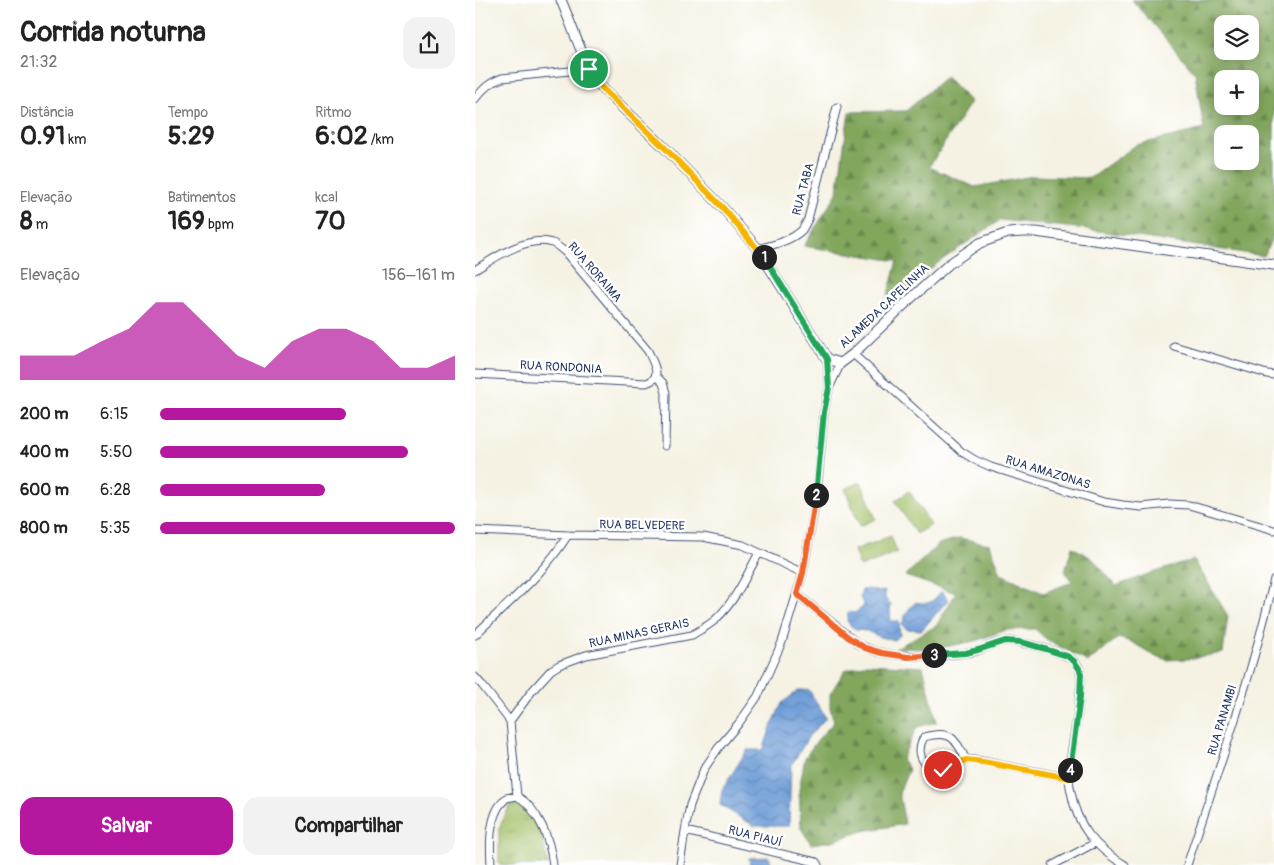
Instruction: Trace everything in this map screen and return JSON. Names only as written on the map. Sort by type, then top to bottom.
[{"type":"street","name":"ALAMEDA CAPELINHA","points":[[561,0],[589,69],[604,90],[665,148],[723,208],[758,249],[827,359],[841,363],[949,264],[980,243],[1008,233],[1036,232],[1274,265]]},
{"type":"street","points":[[475,99],[491,82],[502,78],[589,69]]},
{"type":"street","name":"RUA TABA","points":[[758,249],[774,245],[803,229],[808,219],[837,107]]},
{"type":"street","name":"RUA RORAIMA","points":[[475,270],[512,249],[538,242],[552,243],[565,252],[648,351],[656,369],[656,376]]},
{"type":"street","points":[[1174,346],[1274,375]]},
{"type":"street","name":"RUA AMAZONAS","points":[[853,354],[962,452],[991,467],[1104,502],[1141,507],[1169,504],[1189,505],[1274,530]]},
{"type":"street","points":[[827,359],[829,388]]},
{"type":"street","points":[[680,865],[690,805],[704,769],[758,696],[782,642],[803,573],[817,492],[824,412],[829,388],[841,363]]},
{"type":"street","name":"RUA RONDONIA","points":[[475,374],[646,383],[652,382],[656,376]]},
{"type":"street","points":[[656,376],[663,383],[666,393],[665,446]]},
{"type":"street","name":"RUA BELVEDERE","points":[[475,531],[568,535],[703,537],[743,546],[803,573]]},
{"type":"street","points":[[475,635],[540,574],[561,548],[568,535]]},
{"type":"street","name":"RUA MINAS GERAIS","points":[[511,721],[532,691],[551,670],[559,665],[586,655],[692,635],[705,627],[715,620],[728,606],[759,553]]},
{"type":"street","name":"RUA PANAMBI","points":[[1187,865],[1231,733],[1274,579]]},
{"type":"street","points":[[797,594],[858,644],[882,653],[908,657],[956,654],[978,650],[1005,641],[1021,642],[1042,648],[1067,656],[1074,661],[1081,674],[1080,697],[1069,778],[1073,801],[1077,817],[1095,843],[1125,865]]},
{"type":"street","points":[[475,677],[511,721],[517,796]]},
{"type":"street","points":[[966,760],[961,750],[948,735],[937,734],[924,737],[919,745],[924,764],[935,770],[943,770],[966,760],[1069,778]]},
{"type":"street","points":[[491,865],[492,826],[498,808],[506,798],[517,796],[525,801],[536,816],[545,834],[553,865]]},
{"type":"street","name":"RUA PIAUÍ","points":[[685,831],[816,862],[818,865]]},
{"type":"street","points":[[1053,865],[1095,843]]},
{"type":"green space","points":[[1132,0],[1274,0],[1274,233],[1264,256],[1085,229],[1000,220],[939,262],[884,308],[897,261],[804,246],[837,193],[849,112],[906,111],[946,76],[971,102],[929,167],[975,187],[1033,176],[1090,178],[1136,145],[1204,129],[1195,73]]},
{"type":"green space","points":[[861,482],[876,519],[860,526],[845,489]]},
{"type":"green space","points":[[909,491],[931,525],[916,534],[895,501]]},
{"type":"green space","points":[[891,536],[897,552],[860,567],[854,550]]},
{"type":"green space","points":[[959,538],[990,544],[1001,574],[1043,593],[1072,582],[1065,571],[1072,547],[1092,558],[1116,586],[1194,560],[1228,616],[1223,653],[1167,660],[1149,653],[1132,642],[1118,638],[1088,662],[1046,639],[1035,629],[1006,630],[975,641],[935,649],[896,648],[936,626],[956,593],[905,576],[939,544]]},
{"type":"green space","points":[[866,664],[923,667],[937,722],[917,727],[902,759],[909,769],[899,793],[905,824],[863,831],[832,841],[811,844],[801,828],[799,790],[805,757],[834,722],[830,708],[830,694],[845,670]]},
{"type":"green space","points":[[519,803],[538,816],[548,865],[499,865],[499,828],[510,805]]},
{"type":"water","points":[[869,589],[879,592],[885,591],[885,598],[891,604],[891,621],[899,621],[900,635],[894,640],[880,637],[867,631],[856,630],[847,621],[848,612],[855,613],[864,606],[860,597],[862,590]]},
{"type":"water","points":[[942,591],[948,600],[922,630],[907,629],[902,625],[907,612],[913,604],[916,602],[931,602]]},
{"type":"water","points":[[799,690],[809,690],[826,718],[809,736],[791,766],[789,826],[754,826],[720,805],[722,790],[747,750],[763,750],[782,703]]},
{"type":"water","points":[[769,857],[772,865],[750,865],[749,858]]},
{"type":"route","points":[[589,69],[604,90],[665,148],[723,208],[758,249],[827,359],[829,388],[824,412],[817,492],[803,573],[797,594],[858,644],[882,653],[908,657],[956,654],[978,650],[1005,641],[1021,642],[1067,656],[1074,661],[1080,670],[1080,697],[1069,778],[966,760],[943,770]]}]
